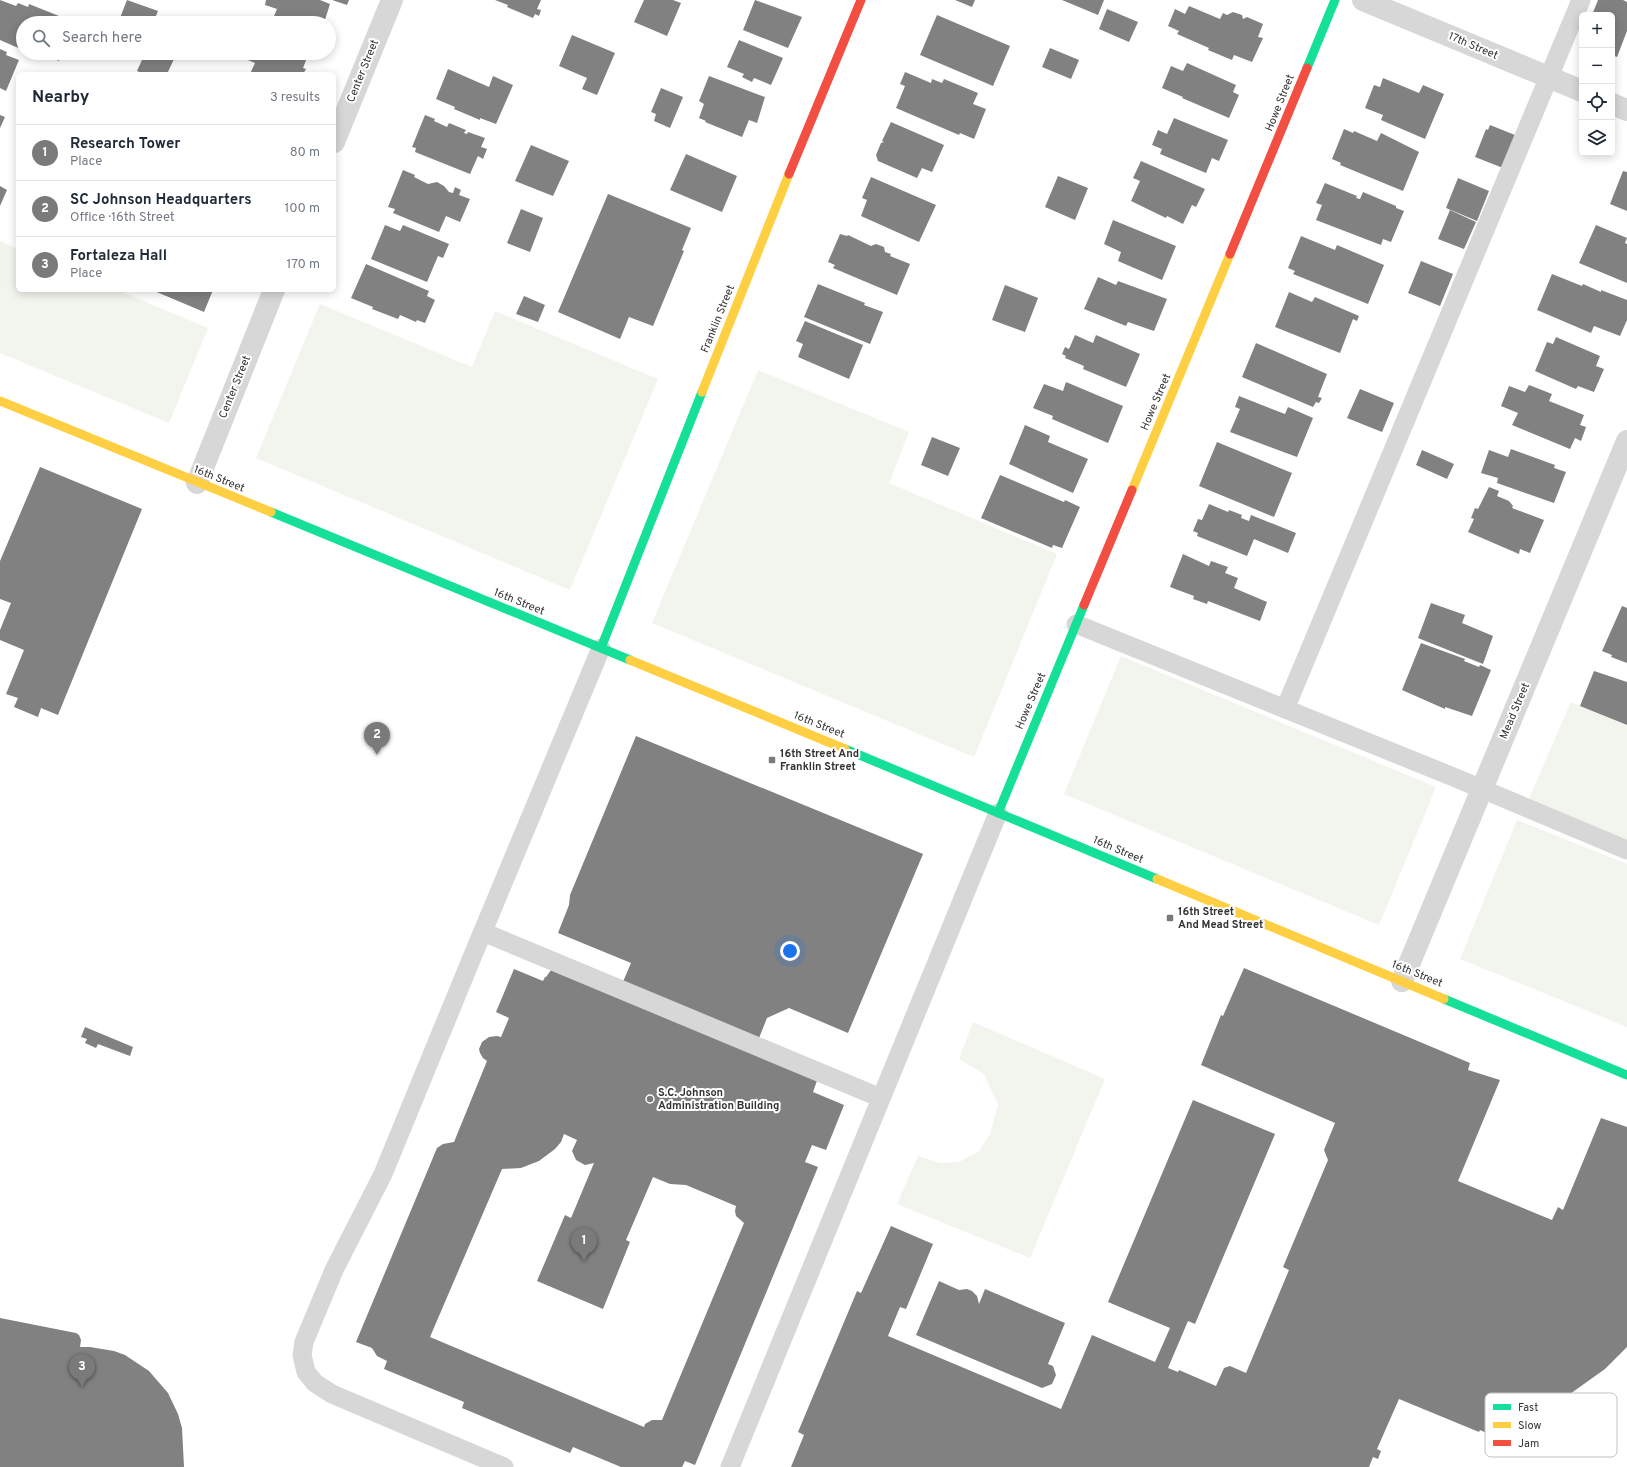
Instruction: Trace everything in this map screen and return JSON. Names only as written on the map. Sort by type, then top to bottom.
[{"type":"street","name":"Center Street","points":[[336,137],[392,0]]},
{"type":"street","name":"Franklin Street","points":[[601,648],[785,183],[861,0]]},
{"type":"street","name":"Howe Street","points":[[998,813],[1335,0]]},
{"type":"street","name":"17th Street","points":[[1364,0],[1579,90]]},
{"type":"street","points":[[1615,105],[1627,110]]},
{"type":"street","name":"Center Street","points":[[197,483],[273,292]]},
{"type":"street","name":"16th Street","points":[[0,401],[601,648],[1627,1074]]},
{"type":"street","name":"Mead Street","points":[[1402,981],[1627,441]]},
{"type":"lane","points":[[1285,709],[1581,0]]},
{"type":"lane","points":[[1076,624],[1482,789],[1627,850]]},
{"type":"lane","points":[[504,1467],[332,1394],[315,1383],[306,1372],[302,1355],[304,1342],[334,1270],[383,1174],[601,648]]},
{"type":"lane","points":[[730,1467],[998,813]]},
{"type":"lane","points":[[483,932],[881,1098]]},
{"type":"shaded area","points":[[0,241],[16,248],[16,292],[122,292],[208,328],[169,423],[0,353]]},
{"type":"shaded area","points":[[320,304],[472,367],[495,311],[658,379],[570,590],[256,458]]},
{"type":"shaded area","points":[[758,370],[909,432],[889,483],[1057,554],[974,757],[652,623]]},
{"type":"shaded area","points":[[1121,656],[1436,787],[1379,925],[1064,794]]},
{"type":"shaded area","points":[[1571,702],[1627,726],[1627,843],[1528,801]]},
{"type":"shaded area","points":[[1517,820],[1627,864],[1627,1027],[1460,959]]},
{"type":"shaded area","points":[[973,1022],[1105,1079],[1030,1258],[897,1204],[918,1156],[940,1163],[959,1162],[978,1152],[990,1134],[998,1105],[984,1074],[959,1059]]},
{"type":"building","points":[[0,0],[16,6],[18,3],[28,7],[29,4],[59,16],[16,16],[16,47],[0,40]]},
{"type":"building","points":[[127,0],[158,11],[156,16],[121,16]]},
{"type":"building","points":[[266,0],[320,0],[330,4],[326,16],[274,16],[277,9],[265,5]]},
{"type":"building","points":[[332,0],[349,0],[347,5]]},
{"type":"building","points":[[495,0],[541,0],[537,9],[541,10],[539,16],[535,14],[533,18]]},
{"type":"building","points":[[644,0],[673,0],[681,3],[667,36],[634,22]]},
{"type":"building","points":[[755,0],[802,17],[788,48],[743,30]]},
{"type":"building","points":[[955,0],[975,0],[972,7]]},
{"type":"building","points":[[1062,0],[1104,0],[1098,15]]},
{"type":"building","points":[[1598,0],[1623,0],[1627,2],[1627,31],[1617,57],[1615,56],[1615,12],[1593,12]]},
{"type":"building","points":[[1189,6],[1220,19],[1223,13],[1227,15],[1233,12],[1242,15],[1243,19],[1247,17],[1263,24],[1258,37],[1263,38],[1252,62],[1234,55],[1232,60],[1208,50],[1209,48],[1177,34],[1179,31],[1168,26],[1175,9],[1185,14]]},
{"type":"building","points":[[1107,9],[1138,22],[1129,42],[1099,29]]},
{"type":"building","points":[[937,15],[1010,46],[993,86],[920,55]]},
{"type":"building","points":[[572,35],[615,53],[597,95],[582,89],[587,78],[559,66]]},
{"type":"building","points":[[739,40],[783,58],[771,85],[754,78],[752,82],[742,77],[744,74],[727,67]]},
{"type":"building","points":[[1050,48],[1079,60],[1071,79],[1042,67]]},
{"type":"building","points":[[0,49],[7,52],[6,55],[19,60],[6,91],[0,88]]},
{"type":"building","points":[[142,60],[174,60],[168,72],[137,71]]},
{"type":"building","points":[[248,60],[306,60],[303,68],[306,69],[304,72],[251,72],[255,63]]},
{"type":"building","points":[[1187,63],[1236,85],[1233,92],[1239,95],[1229,118],[1162,88],[1171,66],[1183,71]]},
{"type":"building","points":[[448,69],[489,87],[493,76],[513,85],[496,124],[480,118],[480,120],[454,109],[455,107],[436,99]]},
{"type":"building","points":[[905,72],[931,83],[932,79],[942,83],[944,79],[978,93],[973,104],[986,109],[974,139],[960,133],[959,135],[896,108],[905,86],[900,84]]},
{"type":"building","points":[[709,76],[765,97],[757,123],[749,120],[742,137],[705,122],[706,121],[699,118],[704,104],[699,101]]},
{"type":"building","points":[[1383,78],[1419,93],[1423,85],[1444,94],[1425,139],[1381,120],[1383,115],[1365,108],[1374,85],[1380,87]]},
{"type":"building","points":[[661,88],[683,97],[670,128],[654,121],[656,114],[651,112]]},
{"type":"building","points":[[0,115],[5,117],[0,128]]},
{"type":"building","points":[[425,115],[435,119],[434,121],[447,127],[449,123],[466,130],[464,133],[467,134],[468,132],[485,138],[481,147],[487,149],[483,159],[478,156],[470,174],[415,152],[416,148],[412,147]]},
{"type":"building","points":[[1174,118],[1228,140],[1219,161],[1212,158],[1206,173],[1160,154],[1162,149],[1152,145],[1158,130],[1167,134]]},
{"type":"building","points":[[891,122],[944,145],[932,172],[922,168],[917,178],[878,161],[876,155],[881,143],[884,142],[882,141]]},
{"type":"building","points":[[1490,125],[1515,135],[1503,168],[1475,157],[1486,129],[1488,130]]},
{"type":"building","points":[[1344,129],[1353,133],[1354,131],[1377,141],[1381,133],[1419,152],[1403,191],[1340,165],[1341,163],[1332,159]]},
{"type":"building","points":[[531,145],[569,161],[553,196],[515,181]]},
{"type":"building","points":[[686,154],[737,176],[722,212],[670,190]]},
{"type":"building","points":[[1141,161],[1205,189],[1196,207],[1192,205],[1183,224],[1167,216],[1166,218],[1131,201],[1140,181],[1133,178]]},
{"type":"building","points":[[403,170],[415,175],[414,177],[428,184],[437,182],[444,186],[449,192],[453,193],[455,187],[461,190],[459,195],[470,199],[460,222],[446,216],[439,232],[393,213],[395,209],[388,207]]},
{"type":"building","points":[[1623,171],[1627,172],[1627,211],[1610,204]]},
{"type":"building","points":[[1058,176],[1088,188],[1075,220],[1045,207]]},
{"type":"building","points":[[871,177],[936,205],[919,242],[861,216],[867,200],[862,198]]},
{"type":"building","points":[[1458,178],[1489,191],[1477,221],[1446,208]]},
{"type":"building","points":[[1325,183],[1357,196],[1356,198],[1360,199],[1363,192],[1404,211],[1391,242],[1383,239],[1381,245],[1316,220],[1322,205],[1316,203]]},
{"type":"building","points":[[0,186],[7,190],[0,206]]},
{"type":"building","points":[[608,194],[691,228],[682,250],[684,251],[653,326],[629,317],[620,339],[558,312]]},
{"type":"building","points":[[521,209],[543,218],[530,252],[507,243]]},
{"type":"building","points":[[1450,210],[1476,222],[1464,249],[1438,239]]},
{"type":"building","points":[[1113,220],[1176,246],[1162,280],[1118,261],[1121,252],[1104,244]]},
{"type":"building","points":[[385,225],[400,231],[403,225],[449,244],[443,258],[438,256],[427,282],[371,259]]},
{"type":"building","points":[[1596,225],[1627,238],[1625,243],[1627,244],[1627,283],[1579,263]]},
{"type":"building","points":[[840,234],[848,235],[871,246],[876,244],[884,247],[885,252],[891,254],[890,256],[910,264],[897,295],[833,268],[835,265],[828,262]]},
{"type":"building","points":[[1301,236],[1335,250],[1337,245],[1384,265],[1368,304],[1293,274],[1295,271],[1288,268]]},
{"type":"building","points":[[1421,261],[1453,274],[1440,306],[1408,293]]},
{"type":"building","points":[[366,264],[429,291],[427,296],[435,300],[425,323],[417,320],[416,322],[400,315],[398,319],[372,309],[373,307],[351,298]]},
{"type":"building","points":[[1552,274],[1582,286],[1583,284],[1601,292],[1601,290],[1627,300],[1627,320],[1620,336],[1594,326],[1591,333],[1537,310]]},
{"type":"building","points":[[1098,277],[1116,285],[1118,281],[1167,299],[1154,331],[1128,322],[1126,326],[1084,309]]},
{"type":"building","points":[[818,284],[883,312],[870,344],[804,317]]},
{"type":"building","points":[[1005,285],[1038,298],[1025,332],[992,320]]},
{"type":"building","points":[[157,292],[212,292],[204,312]]},
{"type":"building","points":[[1289,292],[1312,302],[1315,297],[1359,316],[1357,321],[1353,319],[1340,353],[1275,327]]},
{"type":"building","points":[[524,296],[545,305],[538,322],[516,314]]},
{"type":"building","points":[[805,321],[863,345],[849,379],[798,357],[803,344],[796,341]]},
{"type":"building","points":[[1075,335],[1093,343],[1096,335],[1140,354],[1126,387],[1083,369],[1084,366],[1065,358],[1066,356],[1062,354],[1065,347],[1069,349]]},
{"type":"building","points":[[1556,337],[1600,356],[1596,366],[1604,369],[1594,392],[1578,386],[1576,389],[1535,371],[1547,342],[1553,344]]},
{"type":"building","points":[[1256,343],[1327,374],[1318,397],[1322,398],[1319,403],[1316,402],[1313,407],[1242,377]]},
{"type":"building","points":[[1066,382],[1123,406],[1108,443],[1052,419],[1053,416],[1033,408],[1044,384],[1063,391]]},
{"type":"building","points":[[1529,385],[1552,394],[1549,401],[1584,415],[1580,425],[1586,427],[1581,441],[1575,438],[1570,449],[1512,425],[1518,413],[1501,406],[1509,386],[1525,392]]},
{"type":"building","points":[[1360,389],[1394,403],[1382,432],[1347,418]]},
{"type":"building","points":[[1239,396],[1285,414],[1288,407],[1313,418],[1297,457],[1230,432],[1240,409],[1235,407]]},
{"type":"building","points":[[1025,425],[1050,436],[1048,442],[1088,459],[1073,493],[1009,464]]},
{"type":"building","points":[[932,437],[960,448],[948,476],[921,465]]},
{"type":"building","points":[[1217,442],[1292,473],[1274,517],[1199,486]]},
{"type":"building","points":[[1511,449],[1555,465],[1554,468],[1566,472],[1554,503],[1497,483],[1498,478],[1481,473],[1489,450],[1508,457]]},
{"type":"building","points":[[1422,450],[1454,464],[1447,479],[1416,465]]},
{"type":"building","points":[[40,467],[142,509],[58,715],[41,708],[38,717],[14,707],[18,698],[6,694],[24,650],[0,640],[0,630],[11,603],[0,599],[0,561]]},
{"type":"building","points":[[1000,475],[1064,502],[1065,500],[1080,507],[1062,548],[1053,545],[1052,548],[981,518]]},
{"type":"building","points":[[1489,487],[1499,491],[1497,496],[1509,501],[1513,506],[1512,508],[1544,520],[1530,553],[1520,549],[1519,554],[1468,532],[1474,519],[1471,518],[1475,508],[1478,509]]},
{"type":"building","points":[[1209,504],[1228,512],[1229,510],[1242,515],[1241,518],[1249,521],[1251,515],[1296,533],[1288,553],[1254,539],[1247,556],[1197,536],[1198,533],[1193,531],[1198,519],[1202,520]]},
{"type":"building","points":[[1183,554],[1209,566],[1211,561],[1228,567],[1225,573],[1238,578],[1234,588],[1267,602],[1260,621],[1208,601],[1207,604],[1193,599],[1194,596],[1170,587]]},
{"type":"building","points":[[1431,603],[1465,615],[1462,623],[1493,636],[1483,664],[1418,638]]},
{"type":"building","points":[[1622,606],[1627,608],[1627,663],[1611,657],[1612,655],[1602,651]]},
{"type":"building","points":[[1421,643],[1465,659],[1464,661],[1479,667],[1480,665],[1491,670],[1472,716],[1445,707],[1445,709],[1402,690]]},
{"type":"building","points":[[1594,671],[1627,682],[1627,725],[1580,706]]},
{"type":"building","name":"S.C. Johnson Administration Building","points":[[636,736],[923,854],[848,1033],[789,1008],[767,1018],[755,1048],[819,1075],[813,1092],[844,1105],[826,1150],[812,1145],[805,1162],[818,1167],[695,1465],[685,1461],[682,1467],[621,1467],[573,1447],[570,1453],[462,1408],[464,1402],[384,1369],[387,1361],[377,1356],[372,1348],[356,1342],[437,1148],[443,1144],[454,1142],[487,1061],[480,1053],[479,1049],[482,1042],[489,1037],[501,1037],[509,1018],[496,1012],[514,969],[543,981],[551,970],[558,968],[619,991],[631,963],[558,933],[569,905],[570,895]],"holes":[[[564,1134],[577,1140],[572,1151],[576,1160],[585,1165],[594,1163],[571,1218],[565,1215],[537,1281],[603,1309],[630,1242],[626,1240],[653,1177],[670,1184],[686,1185],[736,1206],[736,1216],[744,1223],[662,1420],[652,1420],[645,1424],[644,1427],[430,1337],[502,1169],[521,1168],[539,1161],[555,1149],[561,1142]]]},
{"type":"building","points":[[1244,968],[1470,1063],[1468,1070],[1500,1080],[1458,1181],[1552,1220],[1558,1207],[1563,1210],[1601,1118],[1627,1127],[1627,1347],[1605,1369],[1571,1393],[1485,1393],[1485,1432],[1480,1430],[1479,1432],[1399,1399],[1377,1449],[1381,1451],[1378,1459],[1373,1457],[1369,1467],[791,1467],[804,1435],[798,1432],[857,1291],[861,1293],[891,1226],[933,1244],[906,1309],[900,1307],[888,1336],[1061,1409],[1092,1335],[1155,1362],[1170,1328],[1108,1302],[1193,1100],[1275,1134],[1195,1324],[1188,1321],[1168,1368],[1178,1372],[1179,1370],[1216,1386],[1224,1368],[1230,1366],[1246,1373],[1289,1270],[1283,1267],[1328,1160],[1324,1150],[1335,1123],[1201,1065],[1221,1015],[1223,1016]]},
{"type":"building","points":[[85,1027],[133,1047],[130,1056],[98,1044],[96,1048],[85,1043],[87,1039],[81,1037]]},
{"type":"building","points":[[939,1281],[959,1290],[967,1289],[972,1291],[977,1296],[979,1304],[985,1289],[1065,1323],[1048,1364],[1053,1366],[1056,1375],[1052,1384],[1042,1388],[916,1335]]},
{"type":"building","points":[[0,1318],[76,1333],[79,1335],[81,1340],[80,1347],[114,1351],[125,1355],[149,1371],[168,1393],[178,1414],[182,1428],[184,1467],[0,1467]]},
{"type":"traffic: fast","points":[[1307,68],[1335,0]]},
{"type":"traffic: fast","points":[[601,648],[702,392]]},
{"type":"traffic: fast","points":[[271,512],[630,660]]},
{"type":"traffic: fast","points":[[998,813],[1084,605]]},
{"type":"traffic: fast","points":[[845,749],[1157,879]]},
{"type":"traffic: fast","points":[[1444,999],[1627,1075]]},
{"type":"traffic: slow","points":[[702,392],[789,174]]},
{"type":"traffic: slow","points":[[1132,490],[1230,254]]},
{"type":"traffic: slow","points":[[0,401],[271,512]]},
{"type":"traffic: slow","points":[[630,660],[845,749]]},
{"type":"traffic: slow","points":[[1157,879],[1444,999]]},
{"type":"traffic: jam","points":[[789,174],[861,0]]},
{"type":"traffic: jam","points":[[1230,254],[1307,68]]},
{"type":"traffic: jam","points":[[1084,605],[1132,490]]},
{"type":"place","name":"SC Johnson Headquarters","points":[[377,755]]},
{"type":"place","name":"16th Street And Franklin Street","points":[[772,760]]},
{"type":"place","name":"16th Street And Mead Street","points":[[1170,918]]},
{"type":"place","name":"S.C. Johnson Administration Building","points":[[650,1099]]},
{"type":"place","name":"Research Tower","points":[[584,1261]]},
{"type":"place","name":"Fortaleza Hall","points":[[82,1387]]}]
